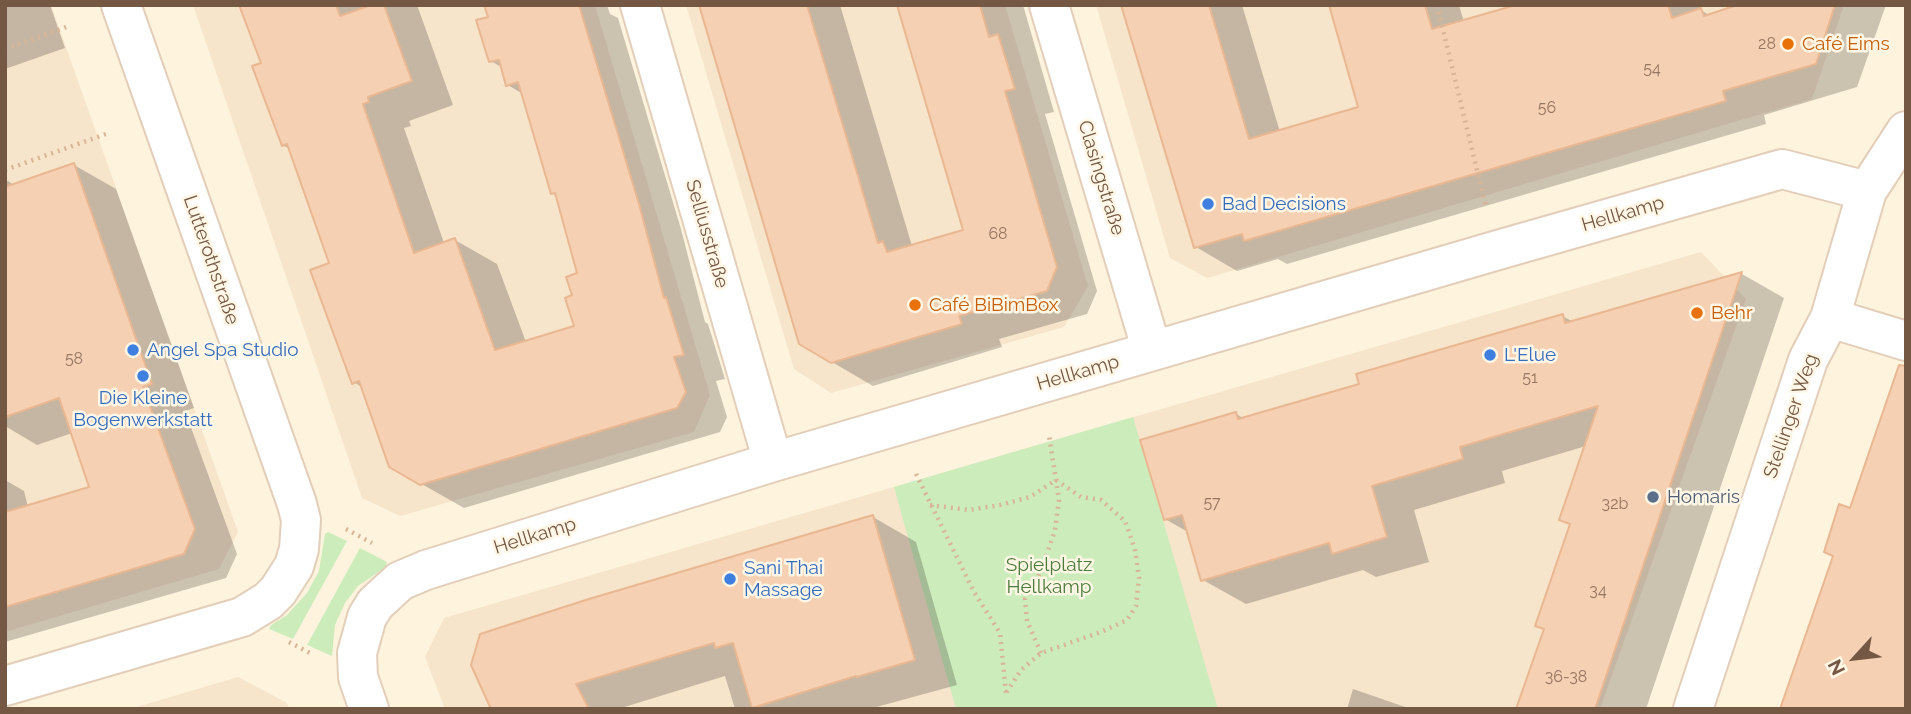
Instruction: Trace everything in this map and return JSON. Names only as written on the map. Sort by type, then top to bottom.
[{"type":"street","name":"Lutterothstraße","points":[[121,5],[297,504],[301,536],[294,566],[268,601],[242,617]]},
{"type":"street","name":"Selliusstraße","points":[[640,5],[773,462]]},
{"type":"street","name":"Clasingstraße","points":[[1049,5],[1152,351]]},
{"type":"street","name":"Stellinger Weg","points":[[1693,709],[1808,360],[1830,318],[1867,191],[1906,131]]},
{"type":"street","name":"Hellkamp","points":[[363,693],[357,653],[368,617],[376,604],[393,587],[422,571],[773,462],[1782,169],[1867,191]]},
{"type":"street","points":[[1830,318],[1906,341]]},
{"type":"street","points":[[5,686],[242,617]]},
{"type":"path","points":[[1437,5],[1486,208]]},
{"type":"path","points":[[5,49],[69,26]]},
{"type":"path","points":[[5,170],[106,134]]},
{"type":"path","points":[[1041,653],[1027,621],[1025,599],[1042,569],[1055,530],[1059,500],[1049,435]]},
{"type":"path","points":[[916,474],[974,592],[1000,633],[1006,693],[1021,670],[1041,653],[1127,621],[1136,606],[1139,579],[1135,549],[1125,522],[1101,500],[1081,497],[1056,480]]},
{"type":"path","points":[[930,505],[969,510],[1000,505],[1030,497],[1056,480]]},
{"type":"path","points":[[297,504],[422,571]]},
{"type":"path","points":[[242,617],[363,693]]},
{"type":"shaded area","points":[[5,5],[51,5],[238,532],[219,569],[5,632]]},
{"type":"shaded area","points":[[193,5],[595,5],[710,395],[694,432],[400,516],[362,498]]},
{"type":"shaded area","points":[[686,5],[1005,5],[1088,286],[1064,327],[831,393],[794,369]]},
{"type":"shaded area","points":[[1096,5],[1844,5],[1812,99],[1207,278],[1170,258]]},
{"type":"shaded area","points":[[1701,252],[1746,299],[1600,709],[445,709],[425,657],[444,618]]},
{"type":"shaded area","points":[[238,677],[287,703],[289,709],[130,709]]},
{"type":"green space","name":"Spielplatz Hellkamp","points":[[1133,417],[1218,709],[956,709],[894,487]]},
{"type":"green space","points":[[328,532],[347,541],[293,639],[269,629],[287,615],[307,593],[319,571],[325,534]]},
{"type":"green space","points":[[360,548],[387,562],[386,567],[358,586],[345,603],[335,625],[332,656],[307,645]]},
{"type":"building","points":[[239,5],[336,5],[340,16],[371,5],[384,5],[412,81],[368,97],[369,102],[363,104],[414,253],[455,238],[495,350],[574,326],[565,298],[572,295],[566,277],[577,273],[555,193],[551,194],[518,82],[506,86],[499,60],[489,62],[476,20],[488,17],[484,5],[579,5],[639,204],[664,298],[666,297],[684,355],[674,357],[686,392],[677,408],[420,485],[389,467],[359,381],[352,384],[310,270],[329,263],[287,144],[282,146],[252,66],[261,63]]},
{"type":"building","points":[[699,5],[807,5],[878,243],[883,241],[887,252],[963,230],[897,5],[980,5],[989,37],[998,34],[1015,89],[1005,91],[1057,267],[1047,291],[959,316],[962,324],[831,363],[799,344]]},
{"type":"building","points":[[1121,5],[1209,5],[1249,139],[1358,107],[1329,5],[1425,5],[1432,29],[1516,5],[1668,5],[1672,18],[1701,8],[1704,16],[1737,5],[1835,5],[1816,64],[1723,91],[1726,101],[1244,241],[1242,234],[1194,248]]},
{"type":"building","points":[[74,163],[152,384],[143,387],[195,529],[184,554],[5,607],[5,512],[89,487],[59,398],[5,417],[5,187]]},
{"type":"building","points":[[1742,272],[1595,709],[1516,709],[1544,629],[1535,626],[1570,524],[1559,520],[1598,406],[1460,447],[1463,459],[1372,486],[1387,537],[1332,554],[1329,543],[1201,581],[1182,515],[1164,520],[1140,440],[1236,412],[1238,419],[1359,384],[1356,374],[1563,314],[1565,323]]},
{"type":"building","points":[[1899,365],[1906,366],[1906,709],[1780,709],[1833,556],[1824,552],[1839,504],[1850,508]]},
{"type":"building","points":[[873,515],[915,660],[752,708],[733,643],[715,648],[714,643],[576,684],[589,709],[491,709],[471,665],[480,634]]},
{"type":"place","name":"Café Eims","points":[[1788,44]]},
{"type":"place","name":"Bad Decisions","points":[[1208,204]]},
{"type":"place","name":"Café BiBimBox","points":[[915,305]]},
{"type":"place","name":"Behr","points":[[1697,313]]},
{"type":"place","name":"Angel Spa Studio","points":[[133,350]]},
{"type":"place","name":"L'Elue","points":[[1490,355]]},
{"type":"place","name":"Die Kleine Bogenwerkstatt","points":[[143,376]]},
{"type":"place","name":"Homaris","points":[[1653,497]]},
{"type":"place","name":"Sani Thai Massage","points":[[730,579]]}]
